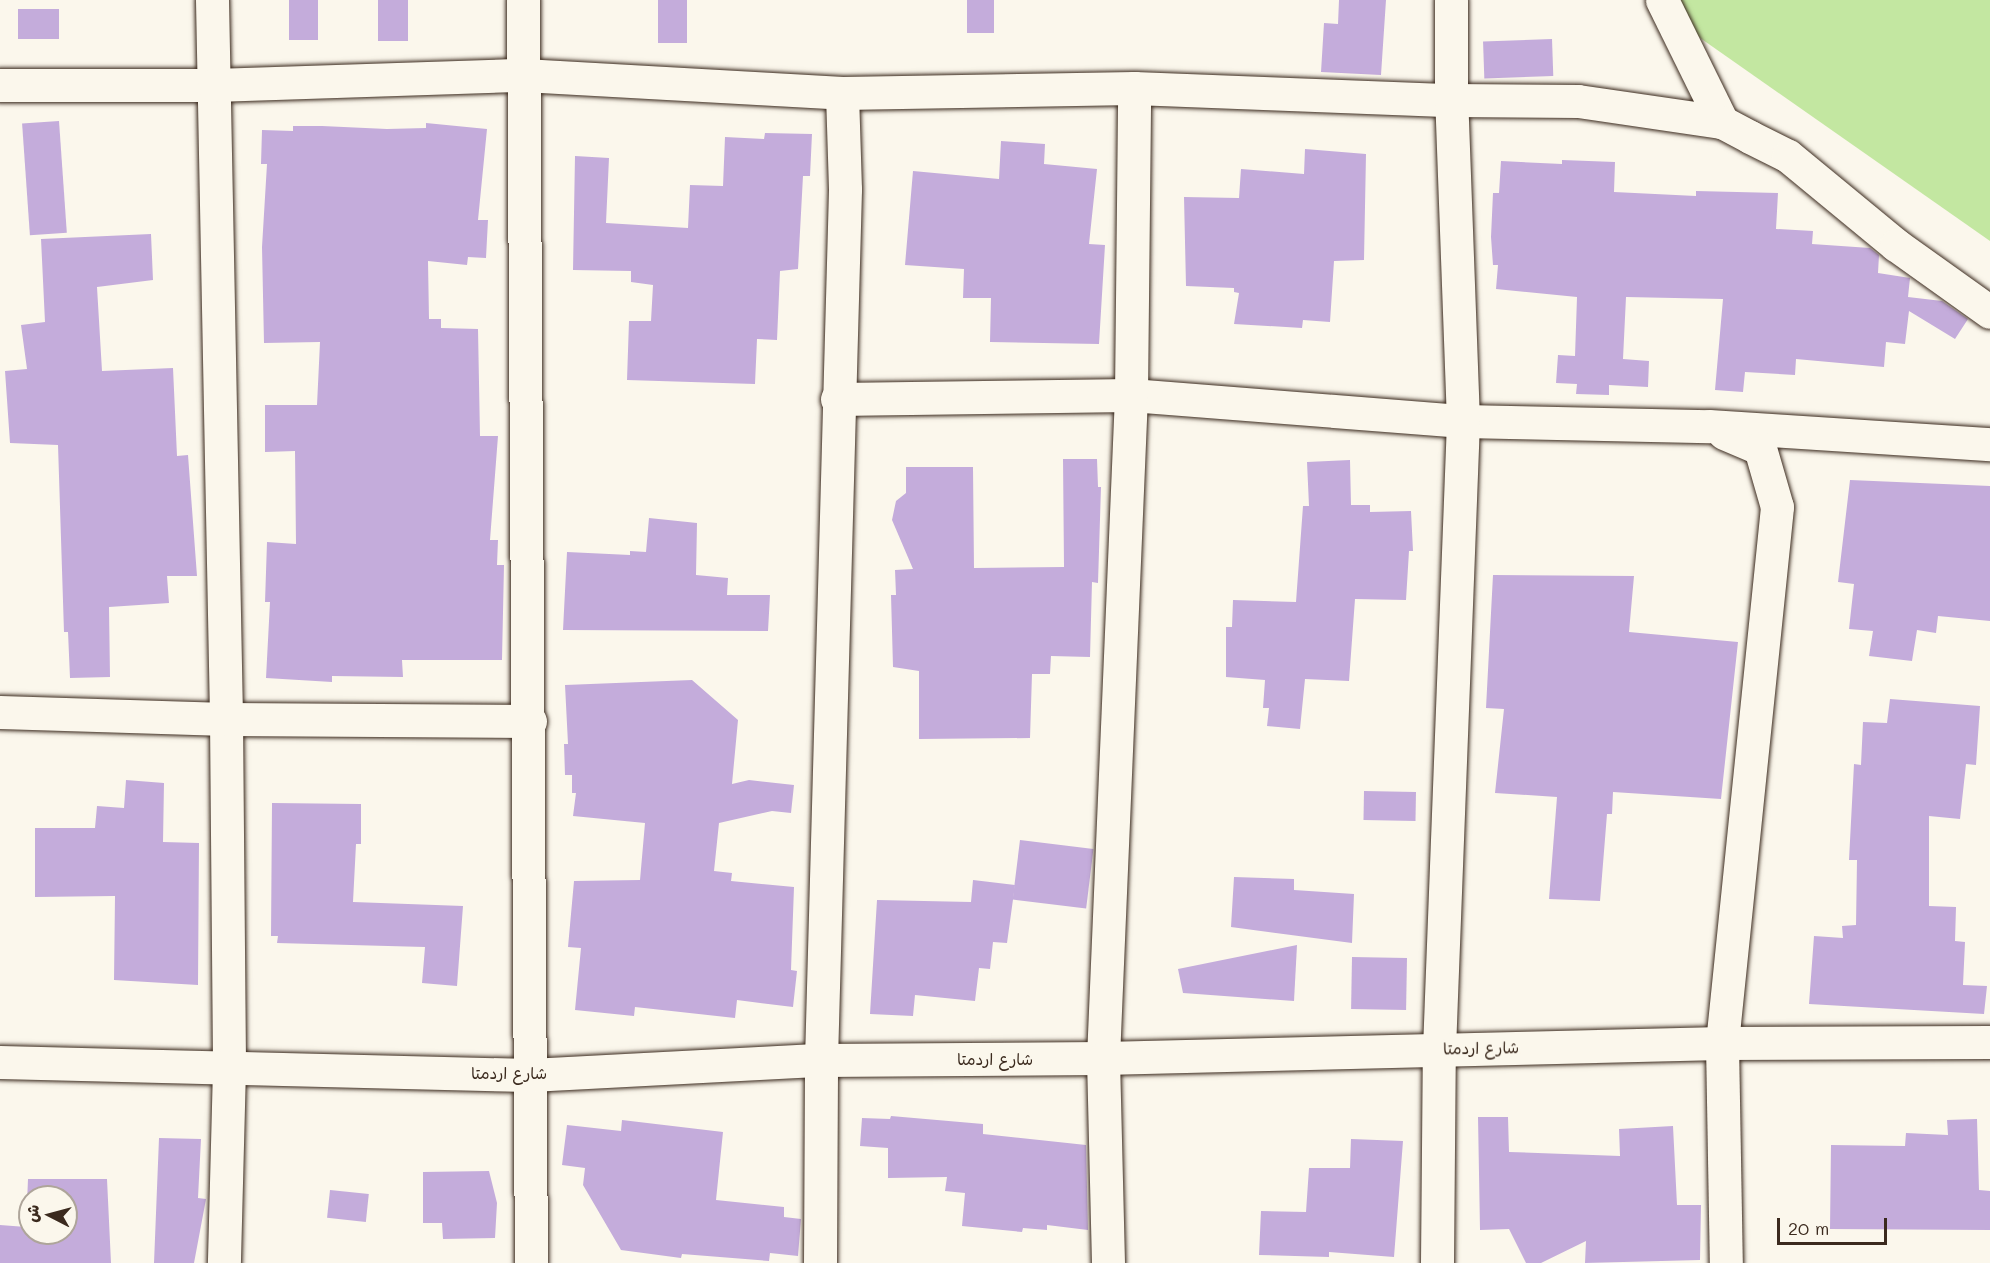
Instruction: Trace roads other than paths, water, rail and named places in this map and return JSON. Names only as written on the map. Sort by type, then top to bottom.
[{"type":"street","points":[[212,0],[226,719],[229,1068],[225,1263]]},
{"type":"street","points":[[524,0],[530,721],[531,1263]]},
{"type":"street","points":[[1437,1263],[1439,1049],[1462,421],[1451,100],[1451,0]]},
{"type":"street","points":[[1662,0],[1722,122]]},
{"type":"street","points":[[0,85],[214,85],[523,75],[842,93],[1134,88],[1451,100],[1578,100],[1722,122],[1788,156],[1896,245],[1990,312]]},
{"type":"street","points":[[1108,1263],[1103,1058],[1131,395],[1134,88]]},
{"type":"street","points":[[820,1263],[821,1060],[837,399],[845,189],[842,93]]},
{"type":"street","points":[[837,399],[1131,395],[1462,421],[1709,426],[1990,444]]},
{"type":"street","points":[[1709,426],[1760,448],[1777,507],[1722,1043],[1726,1263]]},
{"type":"street","points":[[0,712],[226,719],[530,721]]},
{"type":"street","name":"شارع اردمتا","points":[[0,1062],[530,1074],[821,1060],[1103,1058],[1722,1043],[1990,1042]]}]
